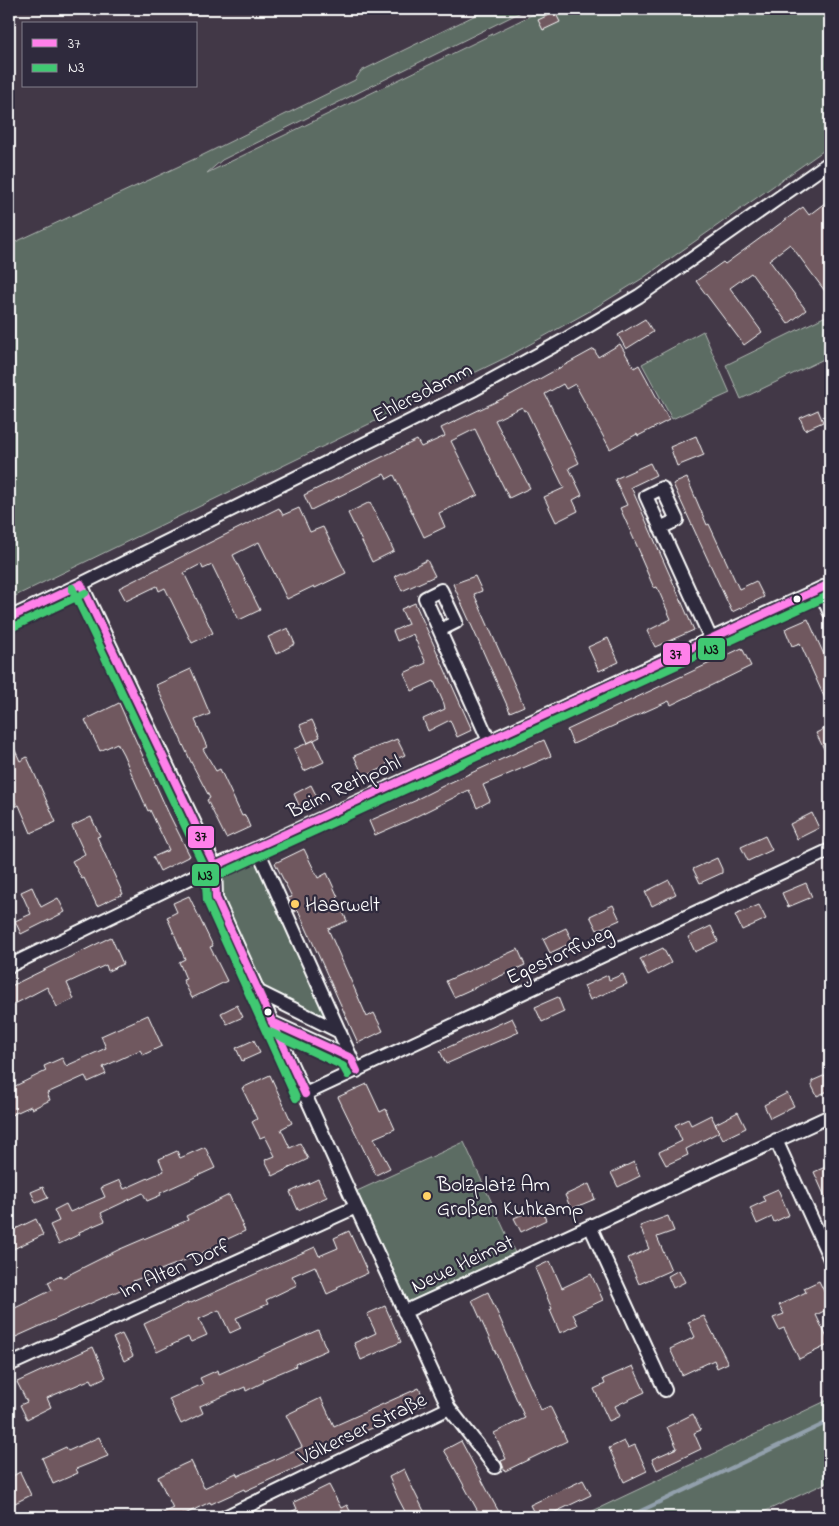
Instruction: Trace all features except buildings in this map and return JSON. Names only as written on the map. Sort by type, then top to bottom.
[{"type":"street","name":"Ehlersdamm","points":[[9,618],[82,584],[467,393],[568,338],[639,296],[830,162]]},
{"type":"street","points":[[660,528],[711,639]]},
{"type":"street","points":[[82,584],[215,866],[216,898],[449,1408]]},
{"type":"street","points":[[825,586],[830,613]]},
{"type":"street","name":"Beim Rethpohl","points":[[9,966],[215,866],[825,586]]},
{"type":"street","points":[[440,630],[489,741]]},
{"type":"street","points":[[257,848],[357,1072]]},
{"type":"street","name":"Egestorffweg","points":[[305,1094],[357,1072],[648,933],[830,850]]},
{"type":"street","points":[[259,992],[340,1032]]},
{"type":"street","points":[[272,1022],[351,1058]]},
{"type":"street","name":"Neue Heimat","points":[[404,1312],[830,1116]]},
{"type":"street","points":[[776,1140],[830,1259]]},
{"type":"street","name":"Im Alten Dorf","points":[[9,1365],[356,1207]]},
{"type":"street","points":[[590,1226],[665,1390]]},
{"type":"street","name":"Völkerser Straße","points":[[225,1517],[449,1408],[496,1467]]},
{"type":"green space","points":[[488,9],[527,9],[222,160],[207,173],[544,9],[830,9],[830,146],[643,278],[588,312],[507,357],[9,599],[9,245],[203,155],[355,80],[361,71]]},
{"type":"green space","points":[[830,314],[830,356],[741,399],[726,365]]},
{"type":"green space","points":[[703,331],[730,393],[672,419],[642,364]]},
{"type":"green space","points":[[250,859],[257,864],[328,1020],[265,988],[226,909],[220,890],[222,872]]},
{"type":"green space","points":[[464,1142],[515,1253],[408,1302],[357,1191]]},
{"type":"green space","points":[[830,1399],[830,1481],[753,1517],[580,1517]]},
{"type":"waterway","points":[[628,1517],[830,1421]]},
{"type":"transit line","name":"37","points":[[81,584],[215,866],[216,898],[305,1094]]},
{"type":"transit line","name":"37","points":[[9,618],[81,584]]},
{"type":"transit line","name":"37","points":[[215,866],[830,584]]},
{"type":"transit line","name":"N3","points":[[72,588],[205,868],[207,901],[296,1098]]},
{"type":"transit line","name":"N3","points":[[13,627],[85,593]]},
{"type":"transit line","name":"N3","points":[[219,875],[830,595]]},
{"type":"transit line","name":"37","points":[[272,1022],[351,1058],[357,1071]]},
{"type":"transit line","name":"N3","points":[[268,1031],[343,1066],[348,1075]]},
{"type":"place","name":"Haarwelt","points":[[295,904]]},
{"type":"place","name":"Bolzplatz Am Großen Kuhkamp","points":[[427,1196]]}]
